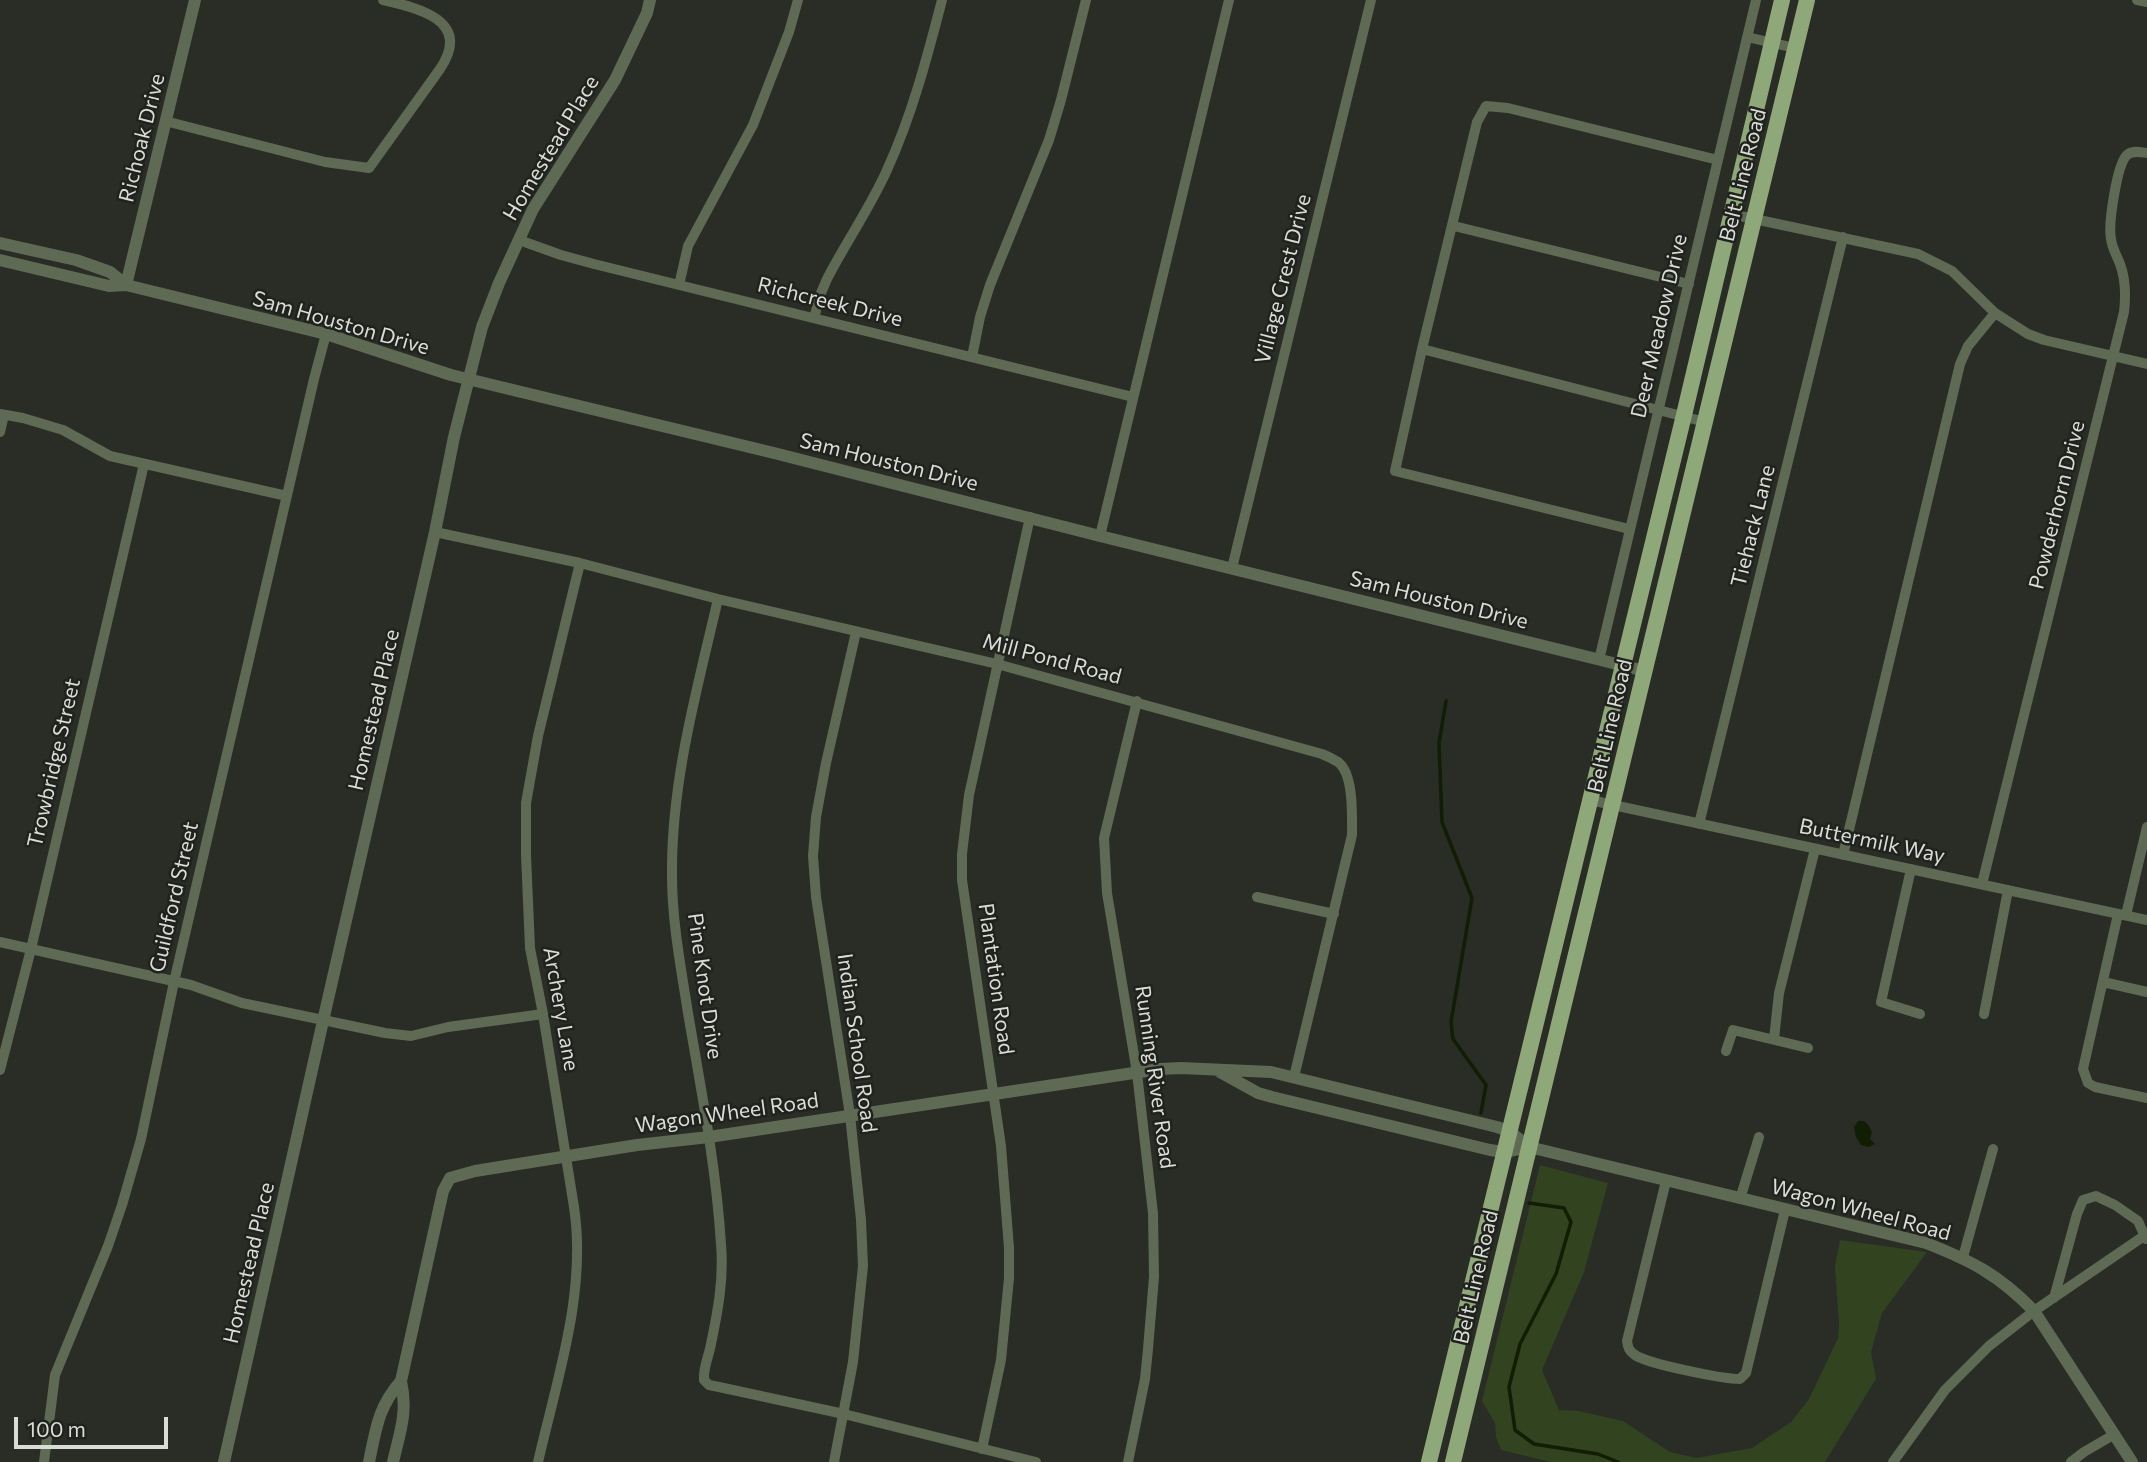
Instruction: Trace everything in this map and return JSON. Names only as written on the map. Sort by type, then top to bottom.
[{"type":"main road","name":"Belt Line Road","points":[[1429,1462],[1684,415],[1782,0]]},
{"type":"main road","name":"Belt Line Road","points":[[1452,1462],[1807,0]]},
{"type":"main road","points":[[1548,977],[1570,982]]},
{"type":"street","name":"Richoak Drive","points":[[126,285],[195,0]]},
{"type":"street","points":[[165,121],[325,162],[369,168],[440,69],[449,49],[450,36],[441,21],[422,10],[383,0]]},
{"type":"street","name":"Homestead Place","points":[[225,1462],[468,379],[488,310],[533,209],[615,80],[647,13],[650,0]]},
{"type":"street","points":[[679,285],[688,246],[753,125],[785,42],[797,0]]},
{"type":"street","points":[[814,318],[827,279],[887,171],[903,134],[926,64],[942,0]]},
{"type":"street","points":[[972,357],[990,285],[1049,140],[1086,0]]},
{"type":"street","points":[[1100,536],[1229,0]]},
{"type":"street","name":"Village Crest Drive","points":[[1232,568],[1371,0]]},
{"type":"street","name":"Deer Meadow Drive","points":[[1599,660],[1756,0]]},
{"type":"street","points":[[2137,0],[2147,2]]},
{"type":"street","points":[[1747,37],[1796,48]]},
{"type":"street","points":[[1629,529],[1395,471],[1422,349],[1454,226],[1477,122],[1486,106],[1508,108],[1718,160]]},
{"type":"street","name":"Powderhorn Drive","points":[[1982,884],[2124,312],[2124,276],[2111,240],[2111,214],[2121,163],[2126,155],[2133,151],[2147,153]]},
{"type":"street","points":[[1731,214],[1918,254],[1952,271],[1995,313],[2028,334],[2147,363]]},
{"type":"street","points":[[1454,226],[1689,284]]},
{"type":"street","name":"Tiehack Lane","points":[[1699,824],[1843,237]]},
{"type":"street","name":"Richcreek Drive","points":[[519,240],[561,255],[1133,397]]},
{"type":"street","name":"Sam Houston Drive","points":[[0,243],[76,260],[110,272],[126,285]]},
{"type":"street","name":"Sam Houston Drive","points":[[0,260],[109,286],[126,285],[326,334],[419,366],[468,379],[1645,671]]},
{"type":"street","points":[[1843,855],[1960,364],[1968,346],[1995,313]]},
{"type":"street","name":"Guildford Street","points":[[44,1462],[54,1375],[95,1281],[122,1205],[141,1139],[174,982],[326,334]]},
{"type":"street","points":[[1422,349],[1705,422]]},
{"type":"street","points":[[0,432],[2,414],[23,418],[63,430],[100,452],[287,496]]},
{"type":"street","name":"Trowbridge Street","points":[[0,1070],[31,949],[144,464]]},
{"type":"street","name":"Plantation Road","points":[[982,1449],[1001,1360],[1009,1278],[1006,1185],[962,880],[962,854],[969,795],[1030,517]]},
{"type":"street","name":"Mill Pond Road","points":[[435,532],[580,563],[856,632],[998,664],[1322,754],[1339,762],[1347,773],[1352,835],[1294,1077]]},
{"type":"street","name":"Archery Lane","points":[[538,1462],[577,1286],[578,1231],[530,948],[526,803],[538,736],[580,563]]},
{"type":"street","name":"Pine Knot Drive","points":[[718,598],[677,784],[672,878],[680,961],[709,1137],[722,1246],[722,1286],[704,1380],[709,1385],[844,1414]]},
{"type":"street","name":"Indian School Road","points":[[834,1462],[853,1362],[863,1266],[850,1115],[816,897],[813,856],[823,776],[856,632]]},
{"type":"street","name":"Running River Road","points":[[1128,1462],[1145,1379],[1154,1277],[1150,1181],[1137,1073],[1107,893],[1104,838],[1137,701]]},
{"type":"street","name":"Buttermilk Way","points":[[1590,800],[2147,920]]},
{"type":"street","points":[[2147,827],[2103,982],[2083,1069],[2088,1083],[2095,1087],[2147,1098]]},
{"type":"street","points":[[1774,1039],[1779,993],[1815,849]]},
{"type":"street","points":[[1911,869],[1881,1002],[1920,1014]]},
{"type":"street","points":[[1984,1014],[2008,890]]},
{"type":"street","points":[[1257,897],[1334,914]]},
{"type":"street","points":[[0,942],[206,990],[242,1003],[385,1033],[411,1036],[448,1027],[543,1014]]},
{"type":"street","points":[[2103,982],[2147,992]]},
{"type":"street","points":[[1726,1051],[1733,1030],[1808,1048]]},
{"type":"street","name":"Wagon Wheel Road","points":[[393,1462],[404,1417],[405,1399],[401,1381],[443,1191],[450,1178],[475,1171],[637,1146],[1181,1068],[1270,1072],[1294,1077],[1509,1131],[1529,1147],[1926,1243],[1963,1258],[1993,1274],[2034,1311],[2132,1462]]},
{"type":"street","name":"Wagon Wheel Road","points":[[1217,1070],[1258,1093],[1288,1101],[1504,1152],[1529,1147]]},
{"type":"street","points":[[1288,1101],[1294,1077]]},
{"type":"street","points":[[1433,1136],[1439,1113]]},
{"type":"street","points":[[1740,1199],[1759,1137]]},
{"type":"street","points":[[1963,1258],[1993,1149]]},
{"type":"street","points":[[1666,1181],[1627,1341],[1628,1349],[1640,1358],[1660,1363],[1728,1379],[1740,1379],[1746,1373],[1785,1209]]},
{"type":"street","points":[[1893,1462],[1945,1390],[1989,1346],[2034,1311],[2054,1298],[2145,1238],[2138,1221],[2116,1205],[2096,1196],[2083,1200],[2054,1298]]},
{"type":"street","name":"Wagon Wheel Road","points":[[369,1462],[381,1409],[389,1394],[401,1381]]},
{"type":"street","points":[[844,1414],[1036,1462]]},
{"type":"street","points":[[2071,1462],[2115,1434]]},
{"type":"shaded area","points":[[1858,1121],[1868,1125],[1872,1132],[1870,1139],[1875,1144],[1869,1147],[1861,1145],[1854,1127]]},
{"type":"shaded area","points":[[1540,1165],[1608,1183],[1584,1272],[1542,1370],[1559,1410],[1578,1411],[1623,1421],[1670,1452],[1696,1458],[1752,1448],[1791,1422],[1809,1399],[1838,1338],[1835,1266],[1840,1240],[1927,1252],[1882,1313],[1871,1352],[1876,1379],[1825,1462],[1551,1462],[1501,1450],[1495,1423],[1482,1401]]},
{"type":"waterway","points":[[1446,701],[1439,743],[1442,822],[1472,898],[1451,1022],[1453,1039],[1486,1085],[1481,1113]]},
{"type":"waterway","points":[[1529,1203],[1564,1208],[1571,1222],[1556,1274],[1520,1344],[1509,1387],[1515,1430],[1534,1444],[1598,1454],[1618,1462]]}]
